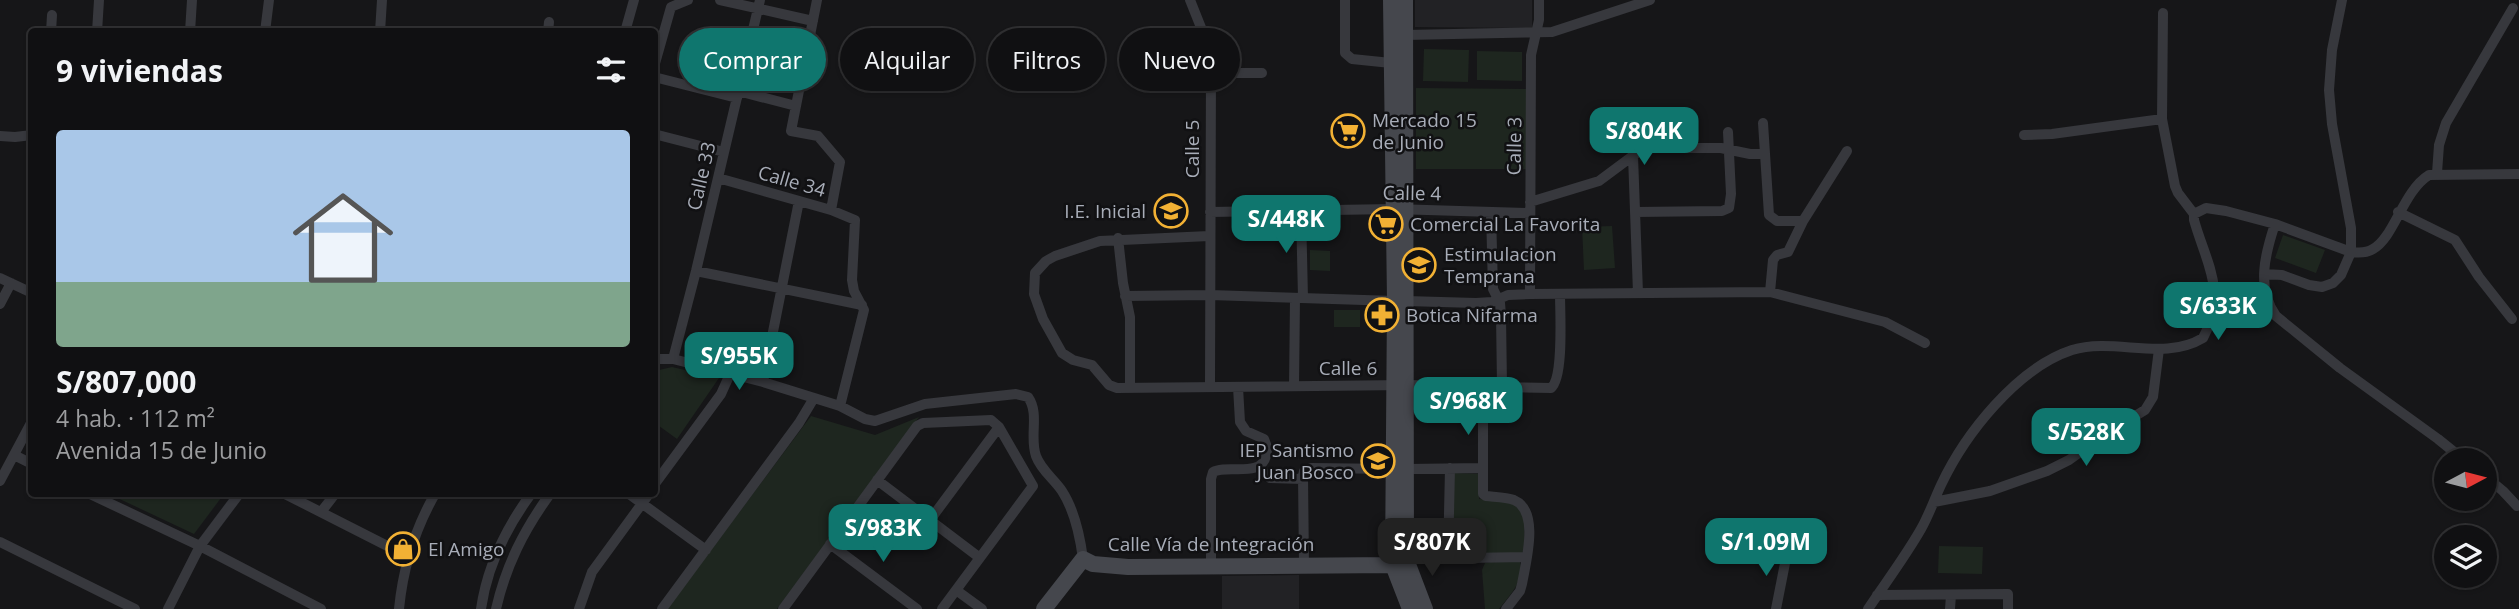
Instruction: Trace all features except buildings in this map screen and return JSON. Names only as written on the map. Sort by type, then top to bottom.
[{"type":"street","points":[[97,28],[99,0]]},
{"type":"street","points":[[190,28],[192,0]]},
{"type":"street","points":[[266,28],[269,0]]},
{"type":"street","points":[[380,28],[382,0]]},
{"type":"street","points":[[626,28],[634,0]]},
{"type":"street","points":[[658,56],[671,7],[688,0]]},
{"type":"street","points":[[720,0],[759,4],[813,21]]},
{"type":"street","points":[[817,0],[791,131],[818,136],[840,162],[831,210]]},
{"type":"street","name":"Calle 5","points":[[1190,0],[1201,28]]},
{"type":"street","points":[[1345,0],[1347,57],[1391,63]]},
{"type":"street","points":[[1391,0],[1391,63],[1400,209]]},
{"type":"street","points":[[1405,0],[1400,209],[1400,562],[1410,609]]},
{"type":"street","name":"Calle 3","points":[[1530,294],[1531,55],[1539,20],[1539,0]]},
{"type":"street","points":[[1405,35],[1552,32],[1630,3],[1650,0]]},
{"type":"street","points":[[2264,274],[2289,276],[2309,285],[2322,287],[2341,275],[2351,252],[2351,228],[2332,124],[2329,90],[2332,50],[2342,0]]},
{"type":"street","name":"Calle 33","points":[[673,359],[759,4]]},
{"type":"street","points":[[2437,173],[2438,145],[2446,123],[2512,8]]},
{"type":"street","points":[[1868,609],[1896,570],[1929,515],[1959,452],[2008,389],[2064,353],[2085,346],[2181,348],[2203,338],[2212,313],[2213,272],[2196,227],[2194,214],[2175,186],[2162,119],[2163,13]]},
{"type":"street","points":[[51,28],[52,15]]},
{"type":"street","points":[[1240,73],[1262,73]]},
{"type":"street","points":[[658,78],[796,106]]},
{"type":"street","name":"Calle 5","points":[[1210,386],[1211,91]]},
{"type":"street","points":[[2024,135],[2052,134],[2162,119]]},
{"type":"street","points":[[1763,123],[1769,215],[1777,221],[1803,221]]},
{"type":"street","points":[[1636,212],[1726,210],[1731,201],[1728,132]]},
{"type":"street","points":[[0,136],[28,135]]},
{"type":"street","points":[[658,135],[724,152]]},
{"type":"street","points":[[1639,293],[1633,156],[1653,148],[1729,149],[1765,154]]},
{"type":"street","points":[[1770,292],[1773,260],[1788,252],[1803,221],[1847,151]]},
{"type":"street","name":"Calle 4","points":[[1210,212],[1400,209],[1491,212],[1530,207],[1599,181],[1633,156]]},
{"type":"street","points":[[2194,214],[2206,208],[2275,224],[2351,252],[2361,253],[2376,248],[2417,182],[2429,175],[2519,174]]},
{"type":"street","name":"Calle 34","points":[[718,178],[831,210],[855,220],[852,280],[853,291],[862,305]]},
{"type":"street","points":[[763,382],[799,201]]},
{"type":"street","points":[[1294,386],[1301,211]]},
{"type":"street","points":[[1491,212],[1493,289],[1501,316],[1503,386]]},
{"type":"street","points":[[2398,212],[2455,240],[2479,277],[2512,318]]},
{"type":"street","points":[[2275,224],[2265,254],[2264,274],[2267,298],[2276,316],[2340,368],[2448,448]]},
{"type":"street","points":[[1130,387],[1130,317],[1118,238],[1209,236]]},
{"type":"street","name":"Calle 6","points":[[1118,238],[1076,247],[1055,256],[1039,267],[1033,280],[1038,305],[1062,353],[1073,360],[1092,365],[1112,387],[1551,388],[1556,384],[1559,367],[1560,294]]},
{"type":"street","points":[[696,271],[862,305],[864,310],[840,406]]},
{"type":"street","points":[[0,278],[6,289]]},
{"type":"street","points":[[6,289],[28,292]]},
{"type":"street","points":[[0,304],[6,289]]},
{"type":"street","points":[[1125,296],[1210,295],[1476,303],[1498,300],[1508,295],[1530,294],[1770,292],[1885,322],[1925,343]]},
{"type":"street","points":[[1934,502],[1990,491],[2047,471],[2069,460],[2145,410],[2152,397],[2159,349]]},
{"type":"street","name":"Calle Vía de Integración","points":[[658,359],[673,359],[763,382],[840,406],[864,419],[875,421],[932,402],[1016,394],[1028,397],[1034,411],[1036,456],[1070,505],[1083,559],[1112,566],[1304,565],[1526,557]]},
{"type":"street","points":[[658,480],[721,394],[730,374]]},
{"type":"street","points":[[1483,386],[1483,494],[1512,499],[1526,509],[1530,520],[1520,591],[1506,609]]},
{"type":"street","points":[[1211,567],[1211,475],[1216,469],[1258,467],[1264,462],[1266,443],[1260,436],[1245,431],[1240,422],[1238,387]]},
{"type":"street","points":[[662,609],[799,423],[814,398]]},
{"type":"street","points":[[786,608],[917,426],[923,423],[991,420],[999,427],[1033,486],[942,609]]},
{"type":"street","points":[[930,520],[999,427]]},
{"type":"street","points":[[0,481],[28,428]]},
{"type":"street","points":[[13,455],[28,462]]},
{"type":"street","points":[[1258,467],[1269,478],[1303,479]]},
{"type":"street","points":[[1304,565],[1304,471],[1311,468],[1483,468]]},
{"type":"street","points":[[1448,559],[1450,468]]},
{"type":"street","points":[[877,481],[980,558]]},
{"type":"street","points":[[2497,487],[2517,506]]},
{"type":"street","points":[[96,497],[200,546],[321,609]]},
{"type":"street","points":[[168,609],[200,546],[237,497]]},
{"type":"street","points":[[291,497],[409,557]]},
{"type":"street","points":[[321,512],[333,497]]},
{"type":"street","points":[[399,609],[409,557],[423,517],[433,497]]},
{"type":"street","points":[[481,609],[496,555],[515,517],[529,497]]},
{"type":"street","points":[[496,609],[503,580],[519,540],[548,497]]},
{"type":"street","points":[[579,609],[592,572],[645,498],[706,550]]},
{"type":"street","points":[[0,542],[135,609]]},
{"type":"street","points":[[830,544],[917,609]]},
{"type":"street","points":[[1776,609],[1787,553]]},
{"type":"street","points":[[1044,609],[1083,559]]},
{"type":"street","points":[[1400,562],[1425,609]]},
{"type":"street","points":[[956,590],[982,609]]},
{"type":"street","points":[[1951,594],[1951,609]]},
{"type":"street","points":[[1877,595],[2008,594],[2008,609]]},
{"type":"shaded area","points":[[1415,0],[1532,0],[1532,28],[1415,27]]},
{"type":"shaded area","points":[[1424,49],[1469,50],[1468,82],[1423,81]]},
{"type":"shaded area","points":[[1477,51],[1522,52],[1522,81],[1477,80]]},
{"type":"shaded area","points":[[1416,88],[1530,89],[1529,169],[1416,169]]},
{"type":"shaded area","points":[[1612,226],[1615,268],[1584,270],[1582,227]]},
{"type":"shaded area","points":[[2283,235],[2325,250],[2316,273],[2275,258]]},
{"type":"shaded area","points":[[1310,250],[1330,251],[1330,271],[1310,270]]},
{"type":"shaded area","points":[[1334,310],[1360,310],[1360,327],[1334,327]]},
{"type":"shaded area","points":[[672,367],[719,378],[677,439],[658,425],[658,370]]},
{"type":"shaded area","points":[[811,416],[875,435],[919,417],[777,609],[667,609]]},
{"type":"shaded area","points":[[1454,473],[1481,474],[1479,499],[1510,500],[1524,509],[1525,548],[1522,553],[1454,555],[1451,552]]},
{"type":"shaded area","points":[[115,497],[222,497],[194,534]]},
{"type":"shaded area","points":[[1415,526],[1442,526],[1443,553],[1421,553],[1416,545]]},
{"type":"shaded area","points":[[1939,546],[1983,547],[1982,574],[1938,573]]},
{"type":"shaded area","points":[[1520,562],[1518,581],[1499,609],[1485,609],[1482,570],[1485,563]]},
{"type":"shaded area","points":[[1299,575],[1299,609],[1222,609],[1222,576]]},
{"type":"place","name":"Mercado 15 de Junio","points":[[1348,131]]},
{"type":"place","name":"I.E. Inicial","points":[[1171,211]]},
{"type":"place","name":"Comercial La Favorita","points":[[1386,224]]},
{"type":"place","name":"Estimulacion Temprana","points":[[1419,265]]},
{"type":"place","name":"Botica Nifarma","points":[[1382,315]]},
{"type":"place","name":"IEP Santismo Juan Bosco","points":[[1378,461]]},
{"type":"place","name":"El Amigo","points":[[403,549]]}]
